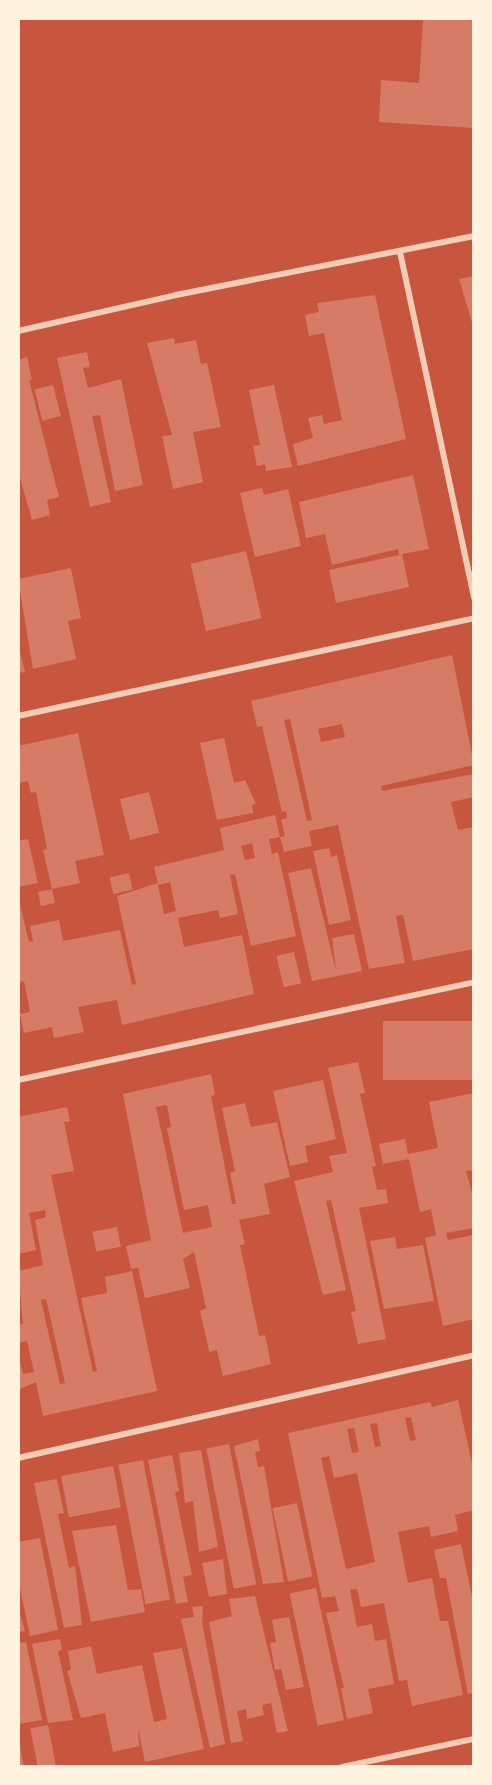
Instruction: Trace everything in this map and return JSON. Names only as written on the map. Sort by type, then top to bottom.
[{"type":"street","points":[[18,331],[176,295],[474,236]]},
{"type":"street","points":[[400,252],[474,598]]},
{"type":"street","points":[[18,716],[474,618]]},
{"type":"street","points":[[18,1080],[474,982]]},
{"type":"street","points":[[18,1458],[474,1355]]},
{"type":"street","points":[[342,1767],[474,1739]]},
{"type":"building","points":[[423,18],[474,18],[474,128],[379,122],[381,80],[419,83]]},
{"type":"building","points":[[474,276],[474,326],[473,326],[459,279]]},
{"type":"building","points":[[375,295],[406,439],[298,466],[293,444],[313,438],[308,418],[322,415],[324,424],[342,420],[324,333],[309,336],[305,315],[319,312],[317,303]]},
{"type":"building","points":[[174,338],[175,344],[196,340],[201,364],[207,363],[221,427],[193,432],[203,482],[173,489],[162,436],[172,435],[147,343]]},
{"type":"building","points":[[87,352],[90,367],[83,368],[88,388],[121,379],[143,485],[115,491],[100,415],[92,416],[111,502],[90,507],[57,358]]},
{"type":"building","points":[[27,357],[32,380],[29,380],[59,497],[47,500],[50,515],[32,520],[18,471],[18,360]]},
{"type":"building","points":[[53,385],[61,416],[42,421],[35,390]]},
{"type":"building","points":[[274,385],[292,467],[266,471],[265,464],[257,466],[253,446],[260,445],[249,390]]},
{"type":"building","points":[[413,475],[429,549],[402,554],[409,587],[336,603],[329,570],[399,555],[398,549],[332,565],[325,534],[306,538],[299,502]]},
{"type":"building","points":[[262,488],[264,495],[288,489],[301,546],[255,557],[240,493]]},
{"type":"building","points":[[246,551],[262,618],[206,631],[190,564]]},
{"type":"building","points":[[71,568],[81,618],[68,621],[76,659],[33,669],[18,579]]},
{"type":"building","points":[[18,645],[25,672],[18,673]]},
{"type":"building","points":[[452,655],[474,765],[381,786],[382,791],[474,774],[474,797],[451,802],[458,830],[474,827],[474,949],[413,961],[403,915],[396,916],[405,963],[369,969],[338,825],[309,831],[312,846],[284,852],[280,837],[285,836],[281,820],[287,818],[286,811],[282,812],[262,726],[257,727],[251,701]],"holes":[[[290,719],[312,820],[307,821],[284,720]],[[342,724],[345,737],[321,742],[318,729]]]},
{"type":"building","points":[[78,733],[104,855],[75,861],[80,883],[52,889],[43,850],[47,849],[36,792],[31,793],[28,781],[18,783],[18,746]]},
{"type":"building","points":[[224,738],[234,783],[245,780],[256,804],[252,805],[253,813],[217,820],[200,743]]},
{"type":"building","points":[[149,792],[159,833],[130,840],[120,799]]},
{"type":"building","points":[[275,815],[280,837],[269,839],[272,854],[278,852],[296,936],[251,946],[235,874],[230,875],[238,914],[220,918],[218,910],[178,918],[184,947],[242,935],[254,994],[122,1025],[117,1000],[78,1007],[84,1032],[54,1038],[52,1027],[24,1033],[20,1014],[30,1012],[24,981],[18,983],[18,896],[29,942],[33,941],[30,926],[59,920],[63,941],[120,930],[132,985],[136,984],[117,896],[158,883],[154,867],[224,850],[220,828]],"holes":[[[252,843],[255,858],[245,860],[241,846]],[[170,882],[176,911],[164,914],[158,885]]]},
{"type":"building","points":[[28,839],[38,883],[18,887],[18,841]]},
{"type":"building","points":[[329,848],[331,857],[337,855],[351,920],[329,925],[313,851]]},
{"type":"building","points":[[311,868],[336,971],[332,938],[354,934],[362,971],[312,981],[288,873]]},
{"type":"building","points":[[129,873],[133,890],[113,894],[110,877]]},
{"type":"building","points":[[52,889],[55,903],[41,906],[38,892]]},
{"type":"building","points":[[294,952],[301,983],[284,987],[276,956]]},
{"type":"building","points":[[383,1021],[474,1021],[474,1080],[383,1080]]},
{"type":"building","points":[[358,1062],[365,1093],[360,1094],[376,1166],[372,1167],[377,1190],[386,1189],[388,1203],[359,1208],[386,1339],[358,1344],[351,1312],[356,1311],[331,1200],[326,1201],[346,1290],[323,1295],[294,1181],[333,1172],[329,1156],[347,1153],[328,1068]]},
{"type":"building","points":[[211,1074],[215,1095],[211,1096],[232,1204],[236,1204],[230,1173],[235,1171],[222,1108],[245,1103],[251,1127],[277,1122],[290,1177],[264,1184],[270,1214],[239,1220],[245,1244],[240,1245],[259,1336],[265,1335],[271,1364],[223,1376],[217,1350],[209,1352],[200,1311],[206,1308],[194,1252],[183,1259],[190,1288],[145,1298],[138,1268],[131,1269],[126,1246],[151,1240],[123,1094]],"holes":[[[167,1105],[171,1127],[167,1128],[184,1210],[208,1205],[212,1227],[183,1233],[156,1107]]]},
{"type":"building","points":[[323,1080],[336,1139],[305,1146],[308,1162],[290,1166],[273,1091]]},
{"type":"building","points":[[474,1093],[474,1170],[466,1171],[474,1200],[474,1228],[446,1233],[448,1240],[474,1235],[474,1319],[443,1326],[425,1238],[436,1235],[431,1209],[420,1212],[409,1159],[383,1164],[379,1144],[405,1139],[408,1154],[438,1148],[429,1102]]},
{"type":"building","points":[[67,1107],[70,1121],[64,1122],[74,1171],[51,1175],[93,1372],[97,1371],[81,1298],[107,1293],[105,1277],[132,1271],[157,1391],[43,1416],[36,1382],[18,1390],[18,1354],[23,1374],[34,1372],[27,1341],[18,1343],[18,1325],[23,1324],[18,1271],[43,1265],[35,1220],[46,1217],[45,1210],[29,1213],[36,1250],[18,1254],[18,1117]],"holes":[[[46,1299],[65,1383],[60,1384],[41,1300]]]},
{"type":"building","points":[[117,1227],[121,1247],[96,1251],[92,1232]]},
{"type":"building","points":[[395,1237],[397,1249],[423,1245],[434,1301],[384,1309],[370,1241]]},
{"type":"building","points":[[458,1400],[474,1472],[474,1510],[455,1515],[458,1531],[431,1537],[429,1526],[398,1532],[408,1583],[432,1578],[440,1621],[448,1621],[463,1695],[412,1706],[407,1680],[399,1681],[384,1603],[361,1607],[357,1589],[350,1590],[357,1627],[372,1624],[375,1641],[386,1639],[394,1684],[368,1689],[373,1713],[347,1719],[341,1688],[344,1688],[326,1613],[339,1611],[335,1596],[322,1598],[288,1433],[430,1402],[432,1407]],"holes":[[[411,1417],[416,1440],[410,1441],[405,1418]],[[377,1423],[381,1446],[375,1447],[370,1424]],[[354,1428],[359,1452],[352,1453],[347,1429]],[[329,1456],[334,1478],[357,1473],[375,1562],[346,1569],[321,1458]]]},
{"type":"building","points":[[258,1439],[260,1451],[255,1452],[258,1467],[264,1466],[284,1582],[263,1584],[234,1446]]},
{"type":"building","points":[[229,1444],[256,1584],[234,1589],[206,1448]]},
{"type":"building","points":[[201,1450],[218,1547],[199,1552],[193,1501],[185,1503],[179,1453]]},
{"type":"building","points":[[172,1455],[179,1491],[175,1492],[192,1575],[183,1577],[188,1602],[176,1604],[148,1460]]},
{"type":"building","points":[[143,1460],[170,1599],[146,1604],[118,1465]]},
{"type":"building","points":[[113,1466],[121,1507],[69,1517],[61,1476]]},
{"type":"building","points":[[57,1479],[64,1513],[58,1514],[69,1568],[75,1566],[82,1625],[64,1628],[34,1483]]},
{"type":"building","points":[[297,1503],[313,1576],[288,1582],[273,1508]]},
{"type":"building","points":[[116,1525],[128,1590],[141,1589],[145,1612],[91,1622],[72,1531]]},
{"type":"building","points":[[40,1538],[58,1630],[30,1636],[18,1579],[18,1542]]},
{"type":"building","points":[[461,1544],[474,1606],[474,1693],[468,1694],[446,1578],[440,1578],[434,1550]]},
{"type":"building","points":[[223,1559],[227,1594],[209,1597],[202,1563]]},
{"type":"building","points":[[316,1588],[344,1720],[318,1726],[290,1594]]},
{"type":"building","points":[[255,1596],[288,1731],[277,1733],[271,1703],[262,1705],[264,1715],[247,1719],[246,1709],[237,1711],[243,1741],[231,1743],[209,1622],[232,1616],[229,1599]]},
{"type":"building","points":[[203,1606],[202,1622],[225,1744],[210,1748],[181,1619],[194,1617],[192,1607]]},
{"type":"building","points":[[18,1607],[25,1631],[18,1632]]},
{"type":"building","points":[[289,1617],[304,1687],[286,1690],[281,1669],[275,1670],[270,1643],[276,1642],[272,1620]]},
{"type":"building","points":[[60,1639],[62,1650],[58,1651],[73,1720],[48,1723],[32,1644]]},
{"type":"building","points":[[26,1642],[42,1720],[19,1724],[18,1643]]},
{"type":"building","points":[[91,1646],[97,1674],[142,1665],[154,1722],[167,1719],[153,1653],[182,1648],[204,1749],[145,1762],[138,1728],[139,1746],[113,1752],[105,1713],[81,1718],[67,1671],[71,1670],[68,1651]]},
{"type":"building","points":[[48,1725],[56,1767],[38,1767],[30,1728]]},
{"type":"building","points":[[19,1742],[24,1767],[18,1767]]}]
